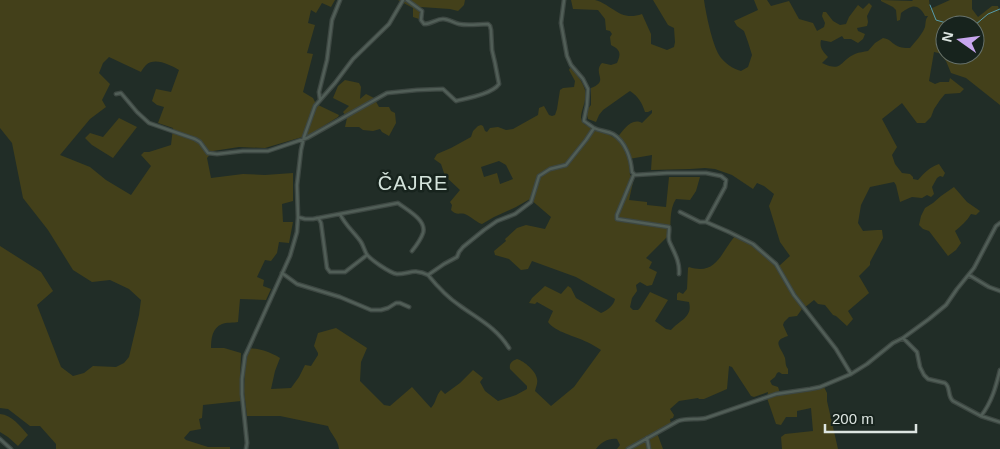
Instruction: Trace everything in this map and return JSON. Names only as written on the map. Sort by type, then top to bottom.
[{"type":"street","points":[[320,99],[319,92],[327,60],[332,20],[340,0]]},
{"type":"street","points":[[116,94],[121,93],[149,123],[195,138],[208,153],[268,151],[303,140],[387,93],[443,89],[456,102],[491,91],[499,84],[492,50],[490,26],[488,24],[462,24],[442,19],[424,24],[421,20],[422,11],[405,0],[389,24],[353,59],[315,106],[303,140],[297,179],[298,217],[294,243],[290,256],[244,356],[242,394],[247,442],[246,449]]},
{"type":"street","points":[[564,0],[561,22],[567,56],[588,89],[584,120],[594,128],[613,134],[619,139],[627,152],[634,174],[617,219],[669,227],[669,239],[676,254],[679,274]]},
{"type":"street","points":[[428,275],[457,257],[463,247],[484,230],[515,214],[532,202],[539,176],[550,169],[566,165],[594,128]]},
{"type":"street","points":[[634,174],[706,172],[721,176],[726,180],[726,187],[706,222]]},
{"type":"street","points":[[298,217],[305,219],[317,218],[398,203],[421,220],[423,232],[412,251]]},
{"type":"street","points":[[680,212],[753,244],[772,259],[801,305],[825,335],[851,374]]},
{"type":"street","points":[[340,214],[360,241],[366,254],[382,267],[397,274],[410,271],[428,275],[458,305],[493,328],[509,348]]},
{"type":"street","points":[[317,218],[321,223],[327,268],[330,272],[345,272],[368,255]]},
{"type":"street","points":[[628,449],[678,421],[700,420],[776,394],[810,390],[860,370],[893,343],[930,319],[946,304],[981,257],[996,226],[1000,223]]},
{"type":"street","points":[[282,273],[297,284],[340,297],[371,310],[388,308],[397,302],[409,307]]},
{"type":"street","points":[[969,275],[1000,291]]},
{"type":"street","points":[[903,338],[917,352],[924,375],[928,379],[947,384],[949,386],[950,398],[953,401],[982,416],[1000,422]]},
{"type":"street","points":[[982,416],[992,398],[1000,370]]},
{"type":"street","points":[[647,438],[649,449]]},
{"type":"street","points":[[0,439],[11,449]]},
{"type":"shaded area","points":[[0,0],[335,0],[331,7],[322,3],[316,13],[311,10],[308,23],[315,25],[307,53],[313,54],[303,92],[313,98],[316,104],[339,115],[338,117],[309,135],[265,148],[239,147],[213,151],[207,158],[211,178],[243,174],[293,173],[293,201],[282,204],[283,222],[293,222],[289,243],[279,242],[277,253],[271,261],[265,260],[257,277],[264,280],[263,286],[271,289],[266,300],[240,299],[238,322],[222,324],[216,328],[212,338],[211,348],[224,348],[241,353],[241,401],[203,405],[202,418],[199,419],[201,429],[190,431],[184,438],[208,447],[230,447],[230,449],[56,449],[56,444],[40,426],[30,426],[8,409],[0,408],[0,246],[41,272],[53,291],[37,305],[61,367],[73,376],[84,373],[93,366],[116,367],[124,363],[129,357],[141,300],[129,289],[110,280],[92,282],[73,270],[48,230],[23,198],[12,143],[0,128]],"holes":[[[109,57],[141,72],[146,65],[154,62],[179,70],[171,92],[156,89],[152,101],[164,107],[158,123],[173,128],[171,145],[144,152],[141,155],[151,166],[131,195],[106,180],[90,167],[60,155],[90,119],[106,107],[102,100],[110,84],[99,73],[103,63]]]},
{"type":"shaded area","points":[[398,0],[465,0],[464,5],[458,11],[421,7],[419,19],[413,17],[413,8]]},
{"type":"shaded area","points":[[571,0],[595,0],[628,16],[642,14],[651,34],[651,44],[667,50],[674,47],[674,28],[668,25],[653,0],[704,0],[716,50],[723,61],[741,71],[748,67],[752,55],[744,31],[734,21],[758,10],[754,0],[767,0],[771,6],[789,1],[799,19],[813,23],[817,31],[824,27],[823,12],[826,12],[833,21],[840,25],[846,24],[858,5],[863,9],[869,3],[872,6],[867,16],[867,26],[857,28],[858,31],[865,34],[858,43],[851,39],[844,39],[842,36],[831,42],[821,40],[822,49],[828,57],[822,63],[834,67],[855,54],[868,51],[883,38],[900,47],[910,48],[920,36],[928,16],[925,16],[917,7],[912,7],[901,13],[900,20],[897,21],[896,10],[881,0],[929,0],[930,9],[950,0],[972,0],[972,9],[976,15],[935,15],[935,52],[929,81],[935,84],[949,82],[950,78],[964,89],[960,93],[945,94],[934,109],[931,117],[925,123],[917,123],[902,103],[882,119],[897,147],[892,155],[895,164],[902,173],[910,174],[913,179],[918,180],[928,170],[939,164],[945,173],[943,177],[937,178],[932,187],[934,194],[931,197],[927,195],[922,198],[912,197],[900,202],[894,182],[870,187],[861,205],[858,223],[863,231],[882,230],[883,238],[870,265],[859,276],[869,293],[848,311],[853,319],[847,326],[833,315],[825,305],[818,304],[814,300],[804,308],[779,266],[790,256],[780,242],[769,206],[774,194],[764,186],[757,183],[753,189],[732,175],[715,169],[651,170],[652,155],[629,159],[630,175],[634,178],[629,200],[647,202],[647,205],[666,207],[669,177],[700,177],[696,191],[690,200],[676,199],[671,212],[670,237],[667,237],[646,258],[652,262],[649,268],[657,272],[652,285],[647,286],[640,282],[636,285],[637,291],[632,298],[630,307],[633,310],[638,310],[650,292],[668,300],[655,321],[666,329],[671,330],[685,318],[689,311],[689,302],[677,300],[677,294],[679,292],[683,294],[687,289],[688,268],[706,268],[712,265],[722,255],[735,236],[746,241],[777,268],[802,309],[797,316],[789,317],[784,322],[783,325],[788,336],[779,342],[788,374],[779,372],[770,381],[772,385],[778,387],[780,393],[810,391],[824,387],[827,393],[827,401],[838,449],[782,449],[781,437],[785,434],[813,431],[811,408],[797,411],[797,417],[786,417],[781,425],[776,424],[767,398],[768,392],[754,397],[751,396],[732,367],[729,366],[727,389],[704,399],[679,401],[670,409],[674,415],[670,419],[671,424],[657,433],[663,449],[617,449],[620,445],[617,439],[611,439],[600,444],[596,449],[339,449],[328,426],[280,416],[247,416],[244,391],[248,348],[264,351],[280,358],[271,389],[291,388],[305,365],[311,366],[318,355],[314,346],[318,333],[336,328],[367,348],[361,362],[360,381],[384,405],[390,406],[412,387],[431,408],[441,390],[445,394],[473,370],[483,378],[480,382],[485,391],[498,401],[516,395],[527,389],[527,386],[510,369],[511,362],[517,359],[532,370],[537,380],[535,391],[551,406],[574,387],[601,350],[555,328],[548,322],[553,311],[537,302],[535,304],[529,303],[545,286],[561,294],[568,286],[576,298],[601,313],[610,308],[615,299],[576,277],[532,261],[528,269],[521,270],[509,259],[495,255],[494,251],[517,228],[526,225],[545,229],[551,217],[530,199],[482,224],[465,214],[455,213],[451,210],[452,205],[450,202],[460,190],[445,176],[441,164],[434,159],[437,154],[471,137],[473,131],[478,126],[483,126],[487,132],[490,128],[498,127],[506,130],[513,129],[538,115],[539,108],[544,106],[549,115],[555,115],[560,90],[574,87],[575,81],[569,70],[571,66],[581,81],[586,94],[581,115],[582,121],[585,124],[596,127],[616,139],[631,123],[642,123],[652,113],[652,110],[645,112],[640,100],[630,91],[603,110],[596,122],[588,119],[586,111],[591,105],[591,88],[597,85],[600,80],[599,67],[602,63],[611,65],[617,63],[619,57],[617,49],[611,45],[610,37],[612,34],[606,30],[605,19],[598,10],[573,9]],"holes":[[[499,161],[506,165],[513,179],[500,184],[497,173],[484,177],[481,167]]]},
{"type":"shaded area","points":[[992,6],[998,6],[1000,13],[1000,105],[966,78],[951,73],[948,65],[985,65],[985,15],[981,15]]},
{"type":"shaded area","points":[[345,80],[359,83],[361,87],[360,99],[366,94],[374,98],[379,107],[389,107],[395,113],[396,123],[389,136],[380,129],[373,131],[363,130],[359,127],[345,127],[347,118],[343,112],[349,106],[333,98],[338,86]]},
{"type":"shaded area","points":[[119,118],[137,127],[113,158],[92,145],[85,138],[90,133],[103,137]]},
{"type":"shaded area","points":[[954,187],[967,202],[980,211],[976,215],[971,214],[955,231],[961,243],[948,256],[929,231],[919,225],[925,208]]},
{"type":"shaded area","points":[[0,414],[12,419],[28,435],[18,446],[0,432]]},
{"type":"waterway","points":[[930,5],[935,18]]},
{"type":"waterway","points":[[985,17],[1000,9]]},
{"type":"district","name":"ČAJRE","points":[[413,183]]}]
